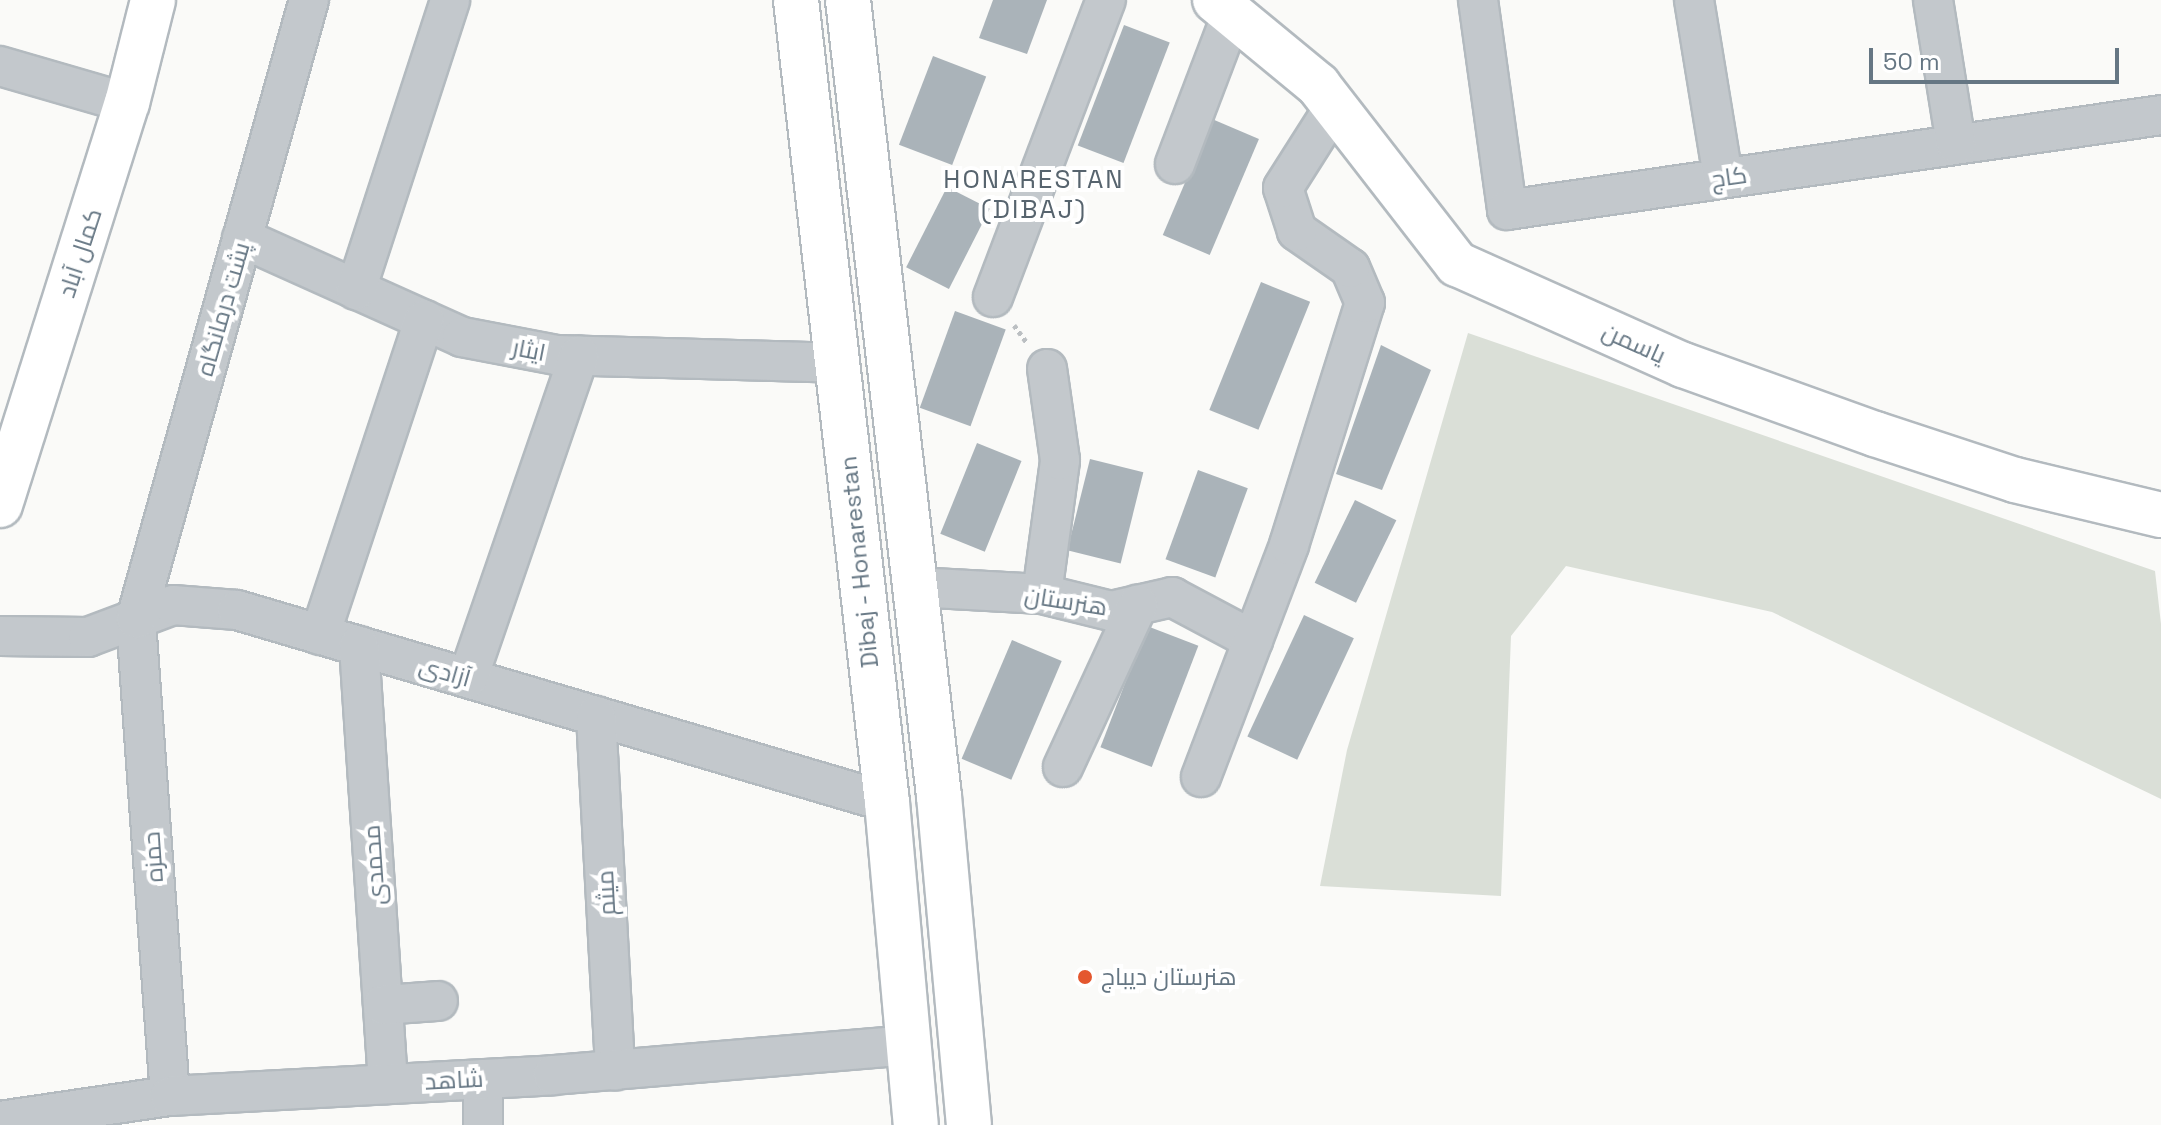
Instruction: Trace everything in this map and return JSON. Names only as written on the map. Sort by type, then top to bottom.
[{"type":"main road","name":"کمال آباد","points":[[0,505],[13,427],[127,103],[153,0]]},
{"type":"main road","name":"Dibaj - Honarestan","points":[[796,0],[887,802],[916,1125]]},
{"type":"main road","points":[[848,0],[939,796],[969,1125]]},
{"type":"main road","name":"یاسمن","points":[[1223,7],[1318,85],[1457,264],[1683,365],[1860,429],[2015,480],[2161,515]]},
{"type":"main road","points":[[887,802],[939,796]]},
{"type":"street","name":"پشت درمانگاه","points":[[136,619],[309,0]]},
{"type":"street","points":[[356,290],[450,0]]},
{"type":"street","points":[[993,297],[1106,0]]},
{"type":"street","name":"کاج","points":[[1478,0],[1507,210],[2161,115]]},
{"type":"street","points":[[1694,0],[1723,178]]},
{"type":"street","points":[[1933,0],[1956,144]]},
{"type":"street","points":[[1175,164],[1223,7]]},
{"type":"street","points":[[0,66],[127,103]]},
{"type":"street","points":[[1201,777],[1336,405],[1365,303],[1350,268],[1297,231],[1283,188],[1335,106]]},
{"type":"street","name":"ایثار","points":[[242,238],[462,337],[579,356],[837,363]]},
{"type":"street","points":[[320,635],[424,320]]},
{"type":"street","points":[[468,678],[579,356]]},
{"type":"street","points":[[1042,594],[1060,460],[1047,369]]},
{"type":"street","name":"هنرستان","points":[[915,587],[1042,594],[1111,611],[1172,597],[1253,640]]},
{"type":"street","name":"آزادی","points":[[0,636],[88,637],[173,605],[221,609],[359,646],[887,802]]},
{"type":"street","points":[[1063,767],[1138,605]]},
{"type":"street","name":"حمزه","points":[[136,619],[170,1096]]},
{"type":"street","name":"محمدی","points":[[359,646],[388,1084]]},
{"type":"street","name":"میثم","points":[[596,716],[615,1070]]},
{"type":"street","points":[[383,1005],[438,1001]]},
{"type":"street","name":"شاهد","points":[[0,1121],[170,1096],[615,1070],[909,1045]]},
{"type":"street","points":[[483,1079],[483,1125]]},
{"type":"path","points":[[993,297],[1047,369]]},
{"type":"shaded area","points":[[1468,333],[2155,571],[2161,624],[2161,799],[1772,612],[1566,566],[1511,636],[1501,896],[1320,886],[1347,750]]},
{"type":"building","points":[[993,0],[1047,0],[1027,54],[979,38]]},
{"type":"building","points":[[1124,25],[1170,43],[1124,163],[1078,145]]},
{"type":"building","points":[[933,56],[986,76],[952,165],[899,145]]},
{"type":"building","points":[[1212,119],[1259,139],[1210,255],[1163,235]]},
{"type":"building","points":[[947,187],[990,209],[949,289],[906,267]]},
{"type":"building","points":[[1261,282],[1310,302],[1258,430],[1209,410]]},
{"type":"building","points":[[955,311],[1006,329],[971,426],[920,408]]},
{"type":"building","points":[[1381,345],[1431,370],[1382,490],[1336,474]]},
{"type":"building","points":[[977,443],[1022,461],[985,552],[940,534]]},
{"type":"building","points":[[1090,459],[1143,472],[1121,564],[1067,550]]},
{"type":"building","points":[[1198,470],[1248,488],[1215,577],[1166,559]]},
{"type":"building","points":[[1355,500],[1396,520],[1356,603],[1315,583]]},
{"type":"building","points":[[1304,615],[1354,638],[1297,760],[1247,736]]},
{"type":"building","points":[[1147,626],[1198,646],[1152,767],[1100,747]]},
{"type":"building","points":[[1012,640],[1062,661],[1011,780],[962,759]]},
{"type":"place","name":"هنرستان دیباج","points":[[1085,977]]},
{"type":"district","name":"HONARESTAN (DIBAJ)","points":[[1034,195]]}]
